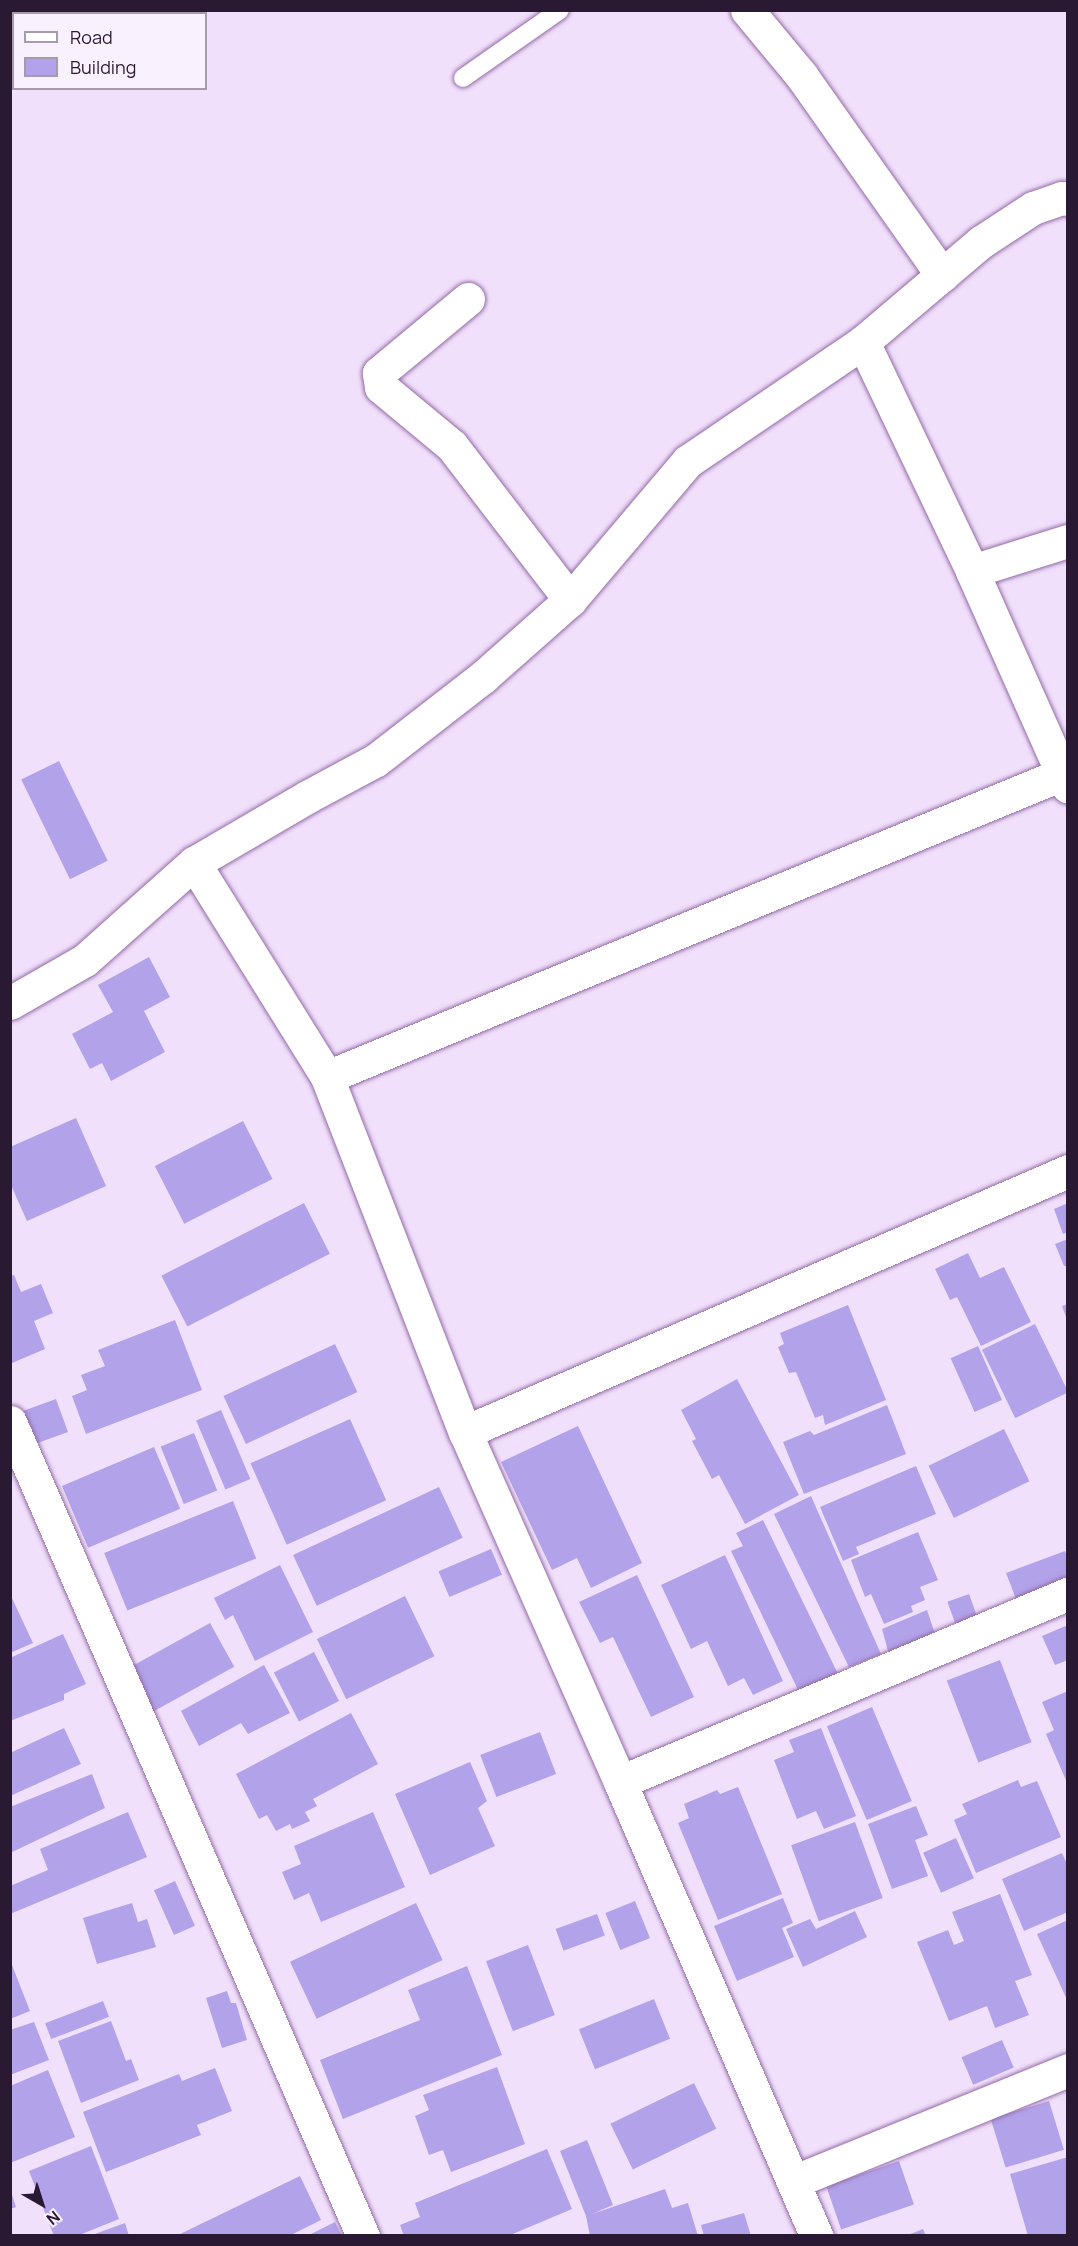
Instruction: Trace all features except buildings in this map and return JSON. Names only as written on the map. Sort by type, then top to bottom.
[{"type":"street","points":[[747,10],[801,75],[942,275]]},
{"type":"street","points":[[10,1003],[85,960],[194,863],[307,796],[376,760],[483,677],[570,600],[688,461],[863,342],[981,242],[1033,208],[1062,198],[1068,199]]},
{"type":"street","points":[[468,298],[379,373],[381,387],[452,446],[570,600]]},
{"type":"street","points":[[327,1077],[1065,781],[972,570],[863,342]]},
{"type":"street","points":[[972,570],[1068,541]]},
{"type":"street","points":[[194,863],[327,1077],[465,1432],[795,2181],[816,2235]]},
{"type":"street","points":[[465,1432],[1068,1171]]},
{"type":"street","points":[[10,1422],[363,2235]]},
{"type":"street","points":[[620,1782],[1068,1594]]},
{"type":"street","points":[[795,2181],[1068,2070]]},
{"type":"lane","points":[[463,78],[560,10]]}]
